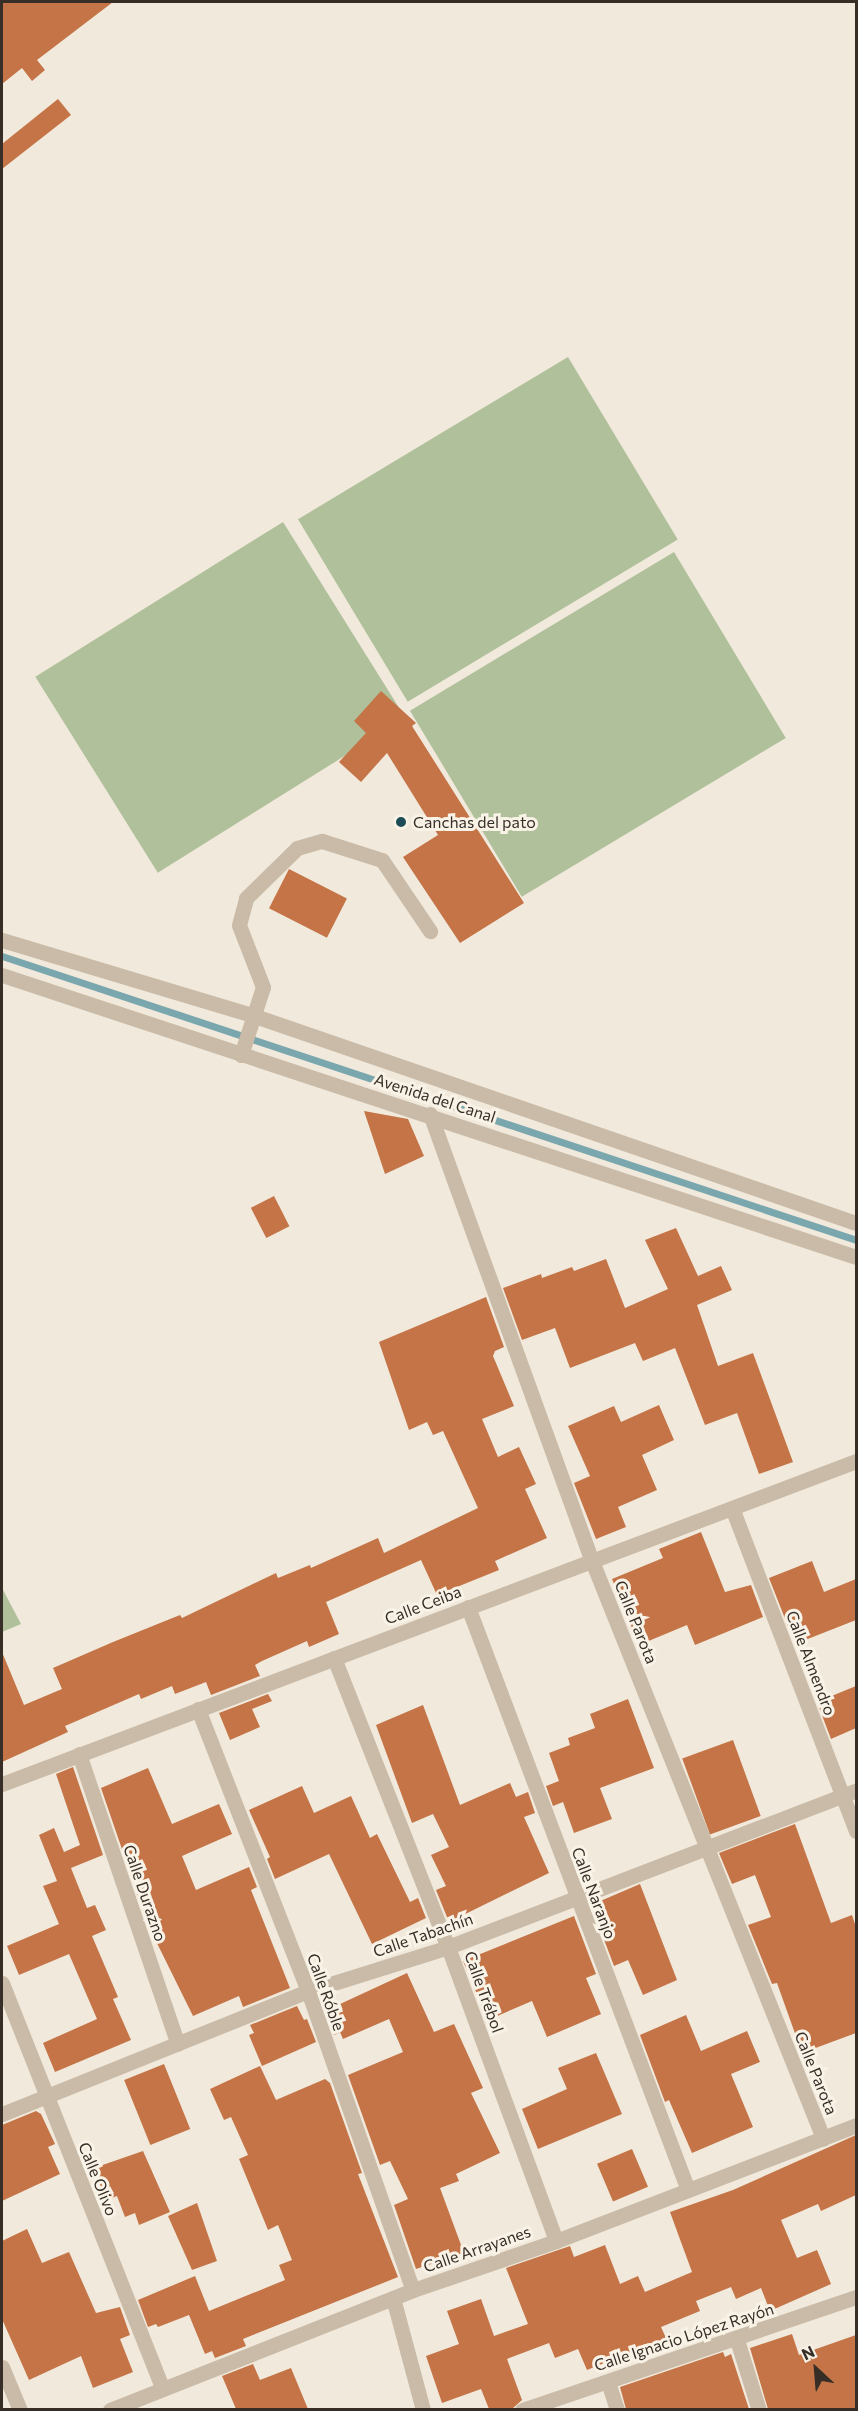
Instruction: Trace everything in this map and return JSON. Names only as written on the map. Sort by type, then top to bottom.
[{"type":"street","points":[[243,1047],[263,987],[239,925],[246,898],[297,848],[322,841],[382,860],[430,931]]},
{"type":"street","points":[[2,940],[255,1016],[856,1223]]},
{"type":"street","name":"Avenida del Canal","points":[[2,975],[243,1047],[430,1114],[856,1257]]},
{"type":"street","name":"Calle Parota","points":[[430,1114],[592,1561],[823,2138]]},
{"type":"street","name":"Calle Ceiba","points":[[2,1784],[856,1461]]},
{"type":"street","name":"Calle Almendro","points":[[732,1508],[850,1793],[856,1831]]},
{"type":"street","name":"Calle Naranjo","points":[[468,1607],[688,2190]]},
{"type":"street","name":"Calle Trébol","points":[[334,1658],[448,1947],[556,2241]]},
{"type":"street","name":"Calle Róble","points":[[198,1709],[308,1991],[413,2290]]},
{"type":"street","name":"Calle Durazno","points":[[79,1754],[178,2044]]},
{"type":"street","name":"Calle Tabachín","points":[[2,2114],[308,1991],[448,1947],[850,1793]]},
{"type":"street","name":"Calle Olivo","points":[[2,1983],[162,2388]]},
{"type":"street","name":"Calle Arrayanes","points":[[110,2409],[413,2290],[556,2241],[856,2125]]},
{"type":"street","name":"Calle Ignacio López Rayón","points":[[522,2409],[737,2340],[856,2297]]},
{"type":"street","points":[[393,2298],[423,2409]]},
{"type":"street","points":[[737,2340],[759,2409]]},
{"type":"street","points":[[2,2367],[20,2409]]},
{"type":"street","points":[[608,2382],[617,2409]]},
{"type":"green space","points":[[568,357],[678,540],[408,702],[298,519]]},
{"type":"green space","points":[[283,522],[405,718],[158,873],[35,677]]},
{"type":"green space","points":[[674,552],[786,738],[522,897],[410,711]]},
{"type":"green space","points":[[2,1588],[21,1624],[2,1632]]},
{"type":"building","points":[[2,2],[113,2],[37,60],[45,70],[32,81],[22,68],[2,84]]},
{"type":"building","points":[[58,99],[71,115],[2,169],[2,144]]},
{"type":"building","points":[[381,691],[416,723],[412,726],[524,903],[460,943],[403,857],[438,835],[387,753],[361,782],[339,762],[366,733],[354,721]]},
{"type":"building","points":[[289,869],[347,899],[327,938],[269,908]]},
{"type":"building","points":[[364,1111],[408,1119],[424,1156],[385,1174]]},
{"type":"building","points":[[274,1196],[289,1226],[266,1238],[251,1208]]},
{"type":"building","points":[[676,1228],[698,1276],[721,1266],[732,1290],[697,1305],[718,1366],[753,1353],[793,1462],[759,1474],[737,1413],[705,1425],[675,1348],[643,1361],[635,1343],[570,1368],[555,1328],[522,1340],[503,1288],[541,1274],[542,1278],[572,1267],[574,1271],[606,1259],[625,1308],[668,1289],[645,1240]]},
{"type":"building","points":[[486,1297],[504,1347],[495,1351],[493,1356],[514,1406],[482,1419],[498,1457],[519,1447],[536,1484],[525,1489],[547,1538],[495,1561],[499,1570],[437,1595],[421,1560],[326,1602],[339,1634],[309,1647],[307,1641],[262,1661],[255,1665],[260,1676],[211,1695],[206,1682],[175,1694],[172,1686],[141,1699],[139,1694],[65,1726],[68,1732],[2,1762],[2,1652],[24,1705],[62,1689],[53,1668],[180,1615],[182,1618],[276,1573],[278,1578],[310,1565],[311,1568],[378,1538],[384,1553],[478,1508],[443,1431],[433,1435],[427,1422],[409,1430],[379,1342]]},
{"type":"building","points":[[659,1405],[674,1440],[642,1455],[657,1490],[618,1507],[626,1527],[596,1539],[574,1483],[590,1476],[568,1426],[614,1406],[621,1422]]},
{"type":"building","points":[[701,1532],[725,1592],[751,1585],[763,1617],[695,1645],[687,1625],[639,1645],[612,1579],[663,1558],[659,1549]]},
{"type":"building","points":[[812,1561],[824,1592],[856,1579],[856,1620],[795,1644],[769,1578]]},
{"type":"building","points":[[856,1686],[856,1728],[831,1739],[817,1702]]},
{"type":"building","points":[[268,1694],[272,1701],[252,1709],[260,1727],[230,1740],[219,1713]]},
{"type":"building","points":[[628,1699],[654,1768],[600,1788],[612,1819],[574,1833],[563,1802],[553,1806],[546,1786],[559,1781],[549,1753],[570,1745],[568,1738],[595,1728],[590,1714]]},
{"type":"building","points":[[423,1705],[460,1805],[510,1783],[516,1797],[528,1792],[535,1813],[524,1817],[549,1873],[449,1922],[436,1890],[446,1886],[431,1855],[449,1847],[433,1814],[412,1823],[376,1725]]},
{"type":"building","points":[[733,1740],[761,1816],[710,1835],[682,1758]]},
{"type":"building","points":[[73,1767],[103,1855],[71,1868],[87,1908],[95,1905],[106,1930],[92,1936],[118,1997],[113,1999],[131,2040],[55,2072],[43,2043],[97,2019],[69,1954],[19,1975],[7,1946],[59,1924],[43,1886],[57,1881],[39,1835],[54,1828],[64,1852],[80,1845],[56,1774]]},
{"type":"building","points":[[148,1768],[172,1824],[219,1804],[232,1834],[182,1856],[196,1890],[249,1867],[257,1887],[251,1890],[290,1988],[243,2007],[239,1996],[193,2016],[148,1925],[101,1788]]},
{"type":"building","points":[[302,1786],[314,1813],[351,1796],[370,1838],[377,1834],[410,1902],[418,1898],[426,1918],[372,1944],[329,1854],[275,1879],[267,1859],[270,1857],[249,1810]]},
{"type":"building","points":[[795,1824],[831,1923],[852,1915],[856,1927],[856,2033],[802,2053],[777,1983],[772,1984],[748,1925],[771,1917],[755,1875],[732,1884],[719,1853]]},
{"type":"building","points":[[640,1884],[677,1980],[643,1995],[628,1960],[614,1966],[591,1905]]},
{"type":"building","points":[[574,1916],[596,1974],[586,1978],[601,2014],[547,2037],[532,2001],[488,2020],[463,1961]]},
{"type":"building","points":[[407,1973],[434,2032],[454,2024],[483,2088],[471,2093],[500,2153],[456,2174],[459,2181],[440,2188],[464,2253],[416,2269],[394,2205],[408,2199],[390,2161],[380,2165],[348,2075],[403,2052],[389,2019],[343,2039],[340,2032],[334,2035],[325,2011]]},
{"type":"building","points":[[297,2006],[304,2020],[307,2019],[316,2042],[262,2066],[249,2035],[254,2033],[250,2025]]},
{"type":"building","points":[[686,2015],[701,2051],[747,2031],[760,2062],[731,2074],[753,2127],[692,2153],[669,2100],[665,2102],[640,2035]]},
{"type":"building","points":[[596,2053],[622,2114],[538,2149],[522,2109],[567,2089],[558,2068]]},
{"type":"building","points":[[164,2064],[190,2129],[150,2145],[124,2080]]},
{"type":"building","points":[[260,2066],[276,2100],[325,2079],[330,2083],[362,2173],[358,2174],[398,2277],[243,2339],[246,2346],[215,2358],[212,2351],[205,2354],[189,2315],[158,2327],[156,2324],[148,2327],[138,2300],[195,2276],[209,2311],[285,2280],[279,2265],[292,2260],[278,2225],[268,2230],[239,2159],[248,2155],[231,2117],[224,2120],[210,2089]]},
{"type":"building","points":[[36,2111],[41,2114],[55,2144],[48,2147],[60,2174],[2,2201],[2,2125]]},
{"type":"building","points":[[856,2135],[856,2195],[821,2211],[818,2204],[781,2220],[797,2258],[817,2250],[831,2284],[770,2311],[761,2288],[736,2299],[731,2287],[696,2301],[700,2311],[661,2327],[671,2349],[611,2369],[609,2361],[587,2370],[578,2349],[555,2358],[549,2343],[507,2359],[522,2400],[512,2409],[489,2409],[481,2389],[442,2403],[426,2356],[459,2344],[447,2311],[481,2299],[494,2336],[528,2324],[506,2268],[570,2246],[574,2257],[605,2245],[620,2284],[638,2276],[645,2292],[692,2272],[670,2212],[733,2190]]},
{"type":"building","points":[[632,2149],[648,2187],[613,2202],[597,2164]]},
{"type":"building","points":[[143,2151],[170,2212],[139,2225],[135,2213],[125,2217],[117,2196],[106,2200],[94,2168]]},
{"type":"building","points":[[197,2203],[217,2261],[192,2270],[168,2216]]},
{"type":"building","points":[[27,2229],[42,2263],[69,2252],[96,2313],[120,2307],[130,2335],[120,2339],[133,2372],[93,2388],[81,2356],[29,2380],[2,2319],[2,2241]]},
{"type":"building","points":[[792,2334],[799,2355],[856,2335],[856,2409],[768,2409],[750,2348]]},
{"type":"building","points":[[723,2352],[725,2357],[731,2354],[749,2409],[626,2409],[620,2387]]},
{"type":"building","points":[[253,2364],[260,2380],[291,2368],[308,2409],[236,2409],[222,2376]]},
{"type":"waterway","points":[[2,956],[856,1240]]},
{"type":"place","name":"Canchas del pato","points":[[401,822]]}]
